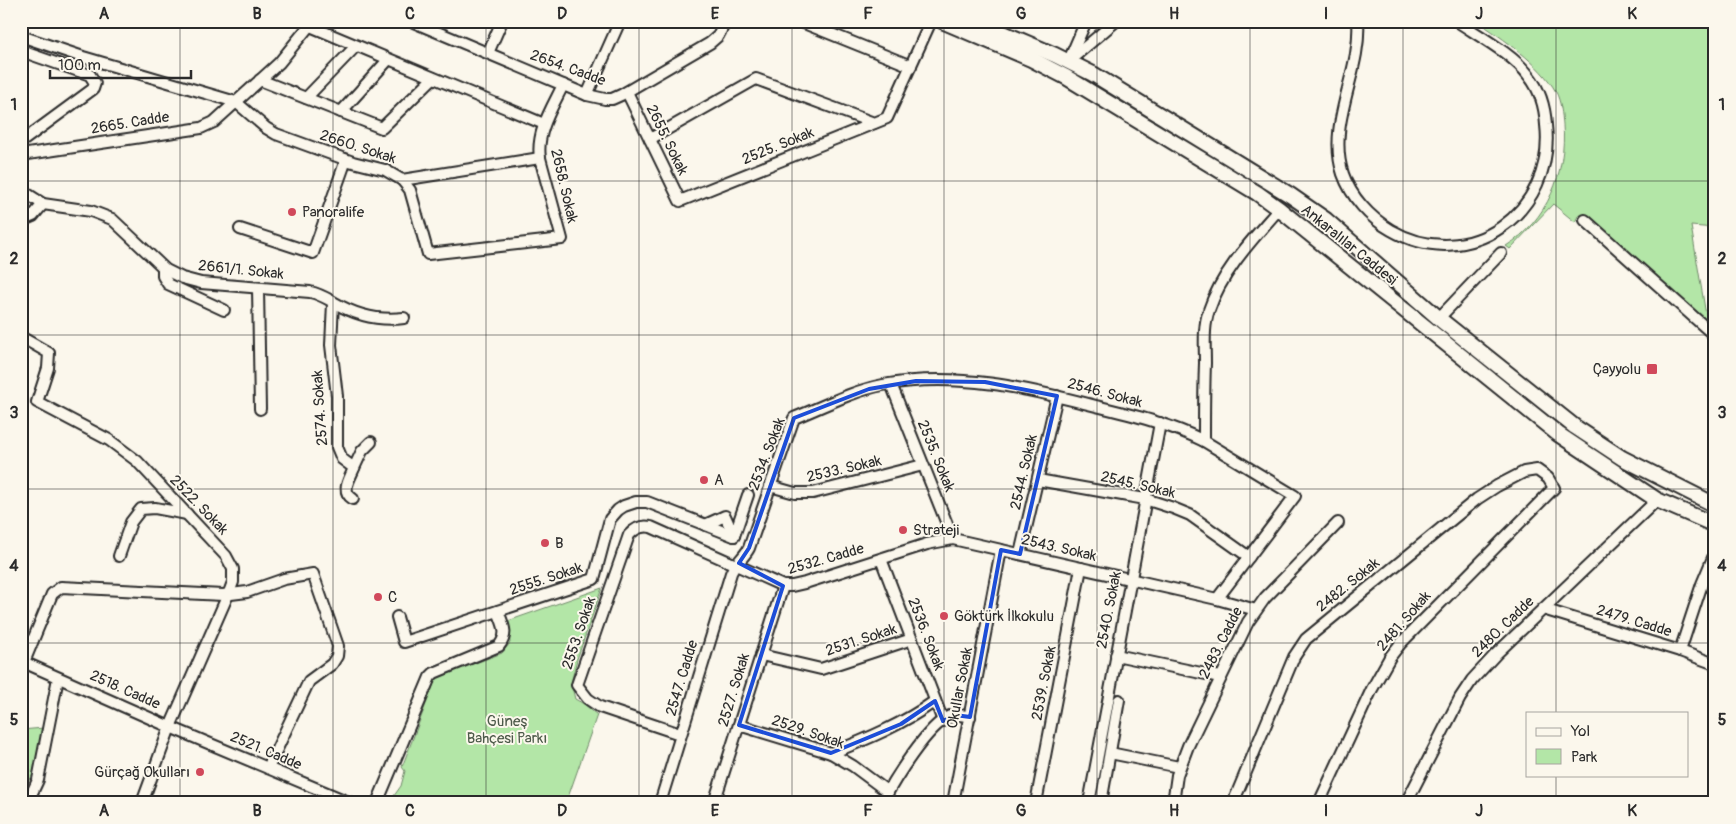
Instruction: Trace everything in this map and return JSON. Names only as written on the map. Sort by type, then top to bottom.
[{"type":"main road","name":"Ankaralılar Caddesi","points":[[942,21],[1031,59],[1066,77],[1257,193],[1529,412],[1568,441],[1657,500],[1715,525]]},
{"type":"main road","name":"Ankaralılar Caddesi","points":[[975,21],[1068,61],[1108,82],[1290,195],[1326,220],[1439,318],[1538,398],[1598,443],[1671,484],[1715,505]]},
{"type":"main road","points":[[1279,209],[1290,195]]},
{"type":"main road","points":[[1529,412],[1538,398]]},
{"type":"main road","points":[[1657,500],[1671,484]]},
{"type":"street","name":"2654. Cadde","points":[[412,21],[588,95],[612,99],[710,43],[718,36],[726,21]]},
{"type":"street","points":[[488,54],[502,21]]},
{"type":"street","points":[[588,95],[620,21]]},
{"type":"street","points":[[799,21],[911,66],[931,21]]},
{"type":"street","points":[[1068,61],[1086,21]]},
{"type":"street","points":[[1068,61],[1116,21]]},
{"type":"street","points":[[1358,21],[1356,54],[1340,125],[1340,159],[1344,175],[1360,203],[1383,226],[1408,239],[1445,245],[1468,243],[1483,238],[1497,231],[1513,218],[1534,191],[1545,158],[1547,142],[1546,118],[1542,101],[1529,76],[1515,61],[1457,21]]},
{"type":"street","points":[[311,24],[388,60],[544,124]]},
{"type":"street","name":"2665. Cadde","points":[[21,156],[201,128],[214,122],[260,80],[283,58],[311,24]]},
{"type":"street","points":[[21,36],[83,57],[236,102]]},
{"type":"street","points":[[306,98],[356,46]]},
{"type":"street","points":[[21,51],[90,75],[94,84],[93,89],[21,142]]},
{"type":"street","points":[[341,112],[388,60]]},
{"type":"street","name":"2525. Sokak","points":[[680,201],[887,118],[911,66]]},
{"type":"street","points":[[260,80],[382,128],[433,78]]},
{"type":"street","points":[[650,140],[756,79],[874,124]]},
{"type":"street","name":"2658. Sokak","points":[[428,254],[562,239],[540,158],[540,143],[544,124],[563,85]]},
{"type":"street","name":"2655. Sokak","points":[[627,92],[680,201]]},
{"type":"street","name":"2660. Sokak","points":[[236,102],[266,128],[276,134],[346,160],[385,170],[402,180],[410,190],[428,254]]},
{"type":"street","points":[[402,180],[540,158]]},
{"type":"street","points":[[240,229],[313,253],[346,160]]},
{"type":"street","name":"2661/1. Sokak","points":[[21,190],[43,204],[91,211],[112,219],[163,268],[177,276],[196,282],[310,292],[324,296],[333,303],[370,318],[390,320],[404,318]]},
{"type":"street","points":[[21,221],[33,216],[43,204]]},
{"type":"street","points":[[1204,441],[1205,336],[1208,312],[1213,299],[1228,274],[1279,209]]},
{"type":"street","points":[[1585,220],[1715,336]]},
{"type":"street","points":[[1439,318],[1501,253]]},
{"type":"street","points":[[163,268],[163,276],[168,284],[224,310]]},
{"type":"street","points":[[258,288],[260,409]]},
{"type":"street","name":"2574. Sokak","points":[[333,303],[331,345],[337,396],[337,447],[342,459],[354,468]]},
{"type":"street","name":"2522. Sokak","points":[[21,337],[49,353],[48,368],[37,402],[119,446],[187,514],[230,562],[233,576],[228,595],[170,726]]},
{"type":"street","name":"2546. Sokak","points":[[890,384],[926,380],[977,382],[1018,387],[1160,423],[1204,441],[1295,496],[1249,556]]},
{"type":"street","name":"2535. Sokak","points":[[890,384],[953,539]]},
{"type":"street","name":"2534. Sokak","points":[[736,565],[749,548],[794,418],[869,389],[890,384]]},
{"type":"street","name":"2544. Sokak","points":[[1020,554],[1057,396]]},
{"type":"street","name":"2540. Sokak","points":[[1089,803],[1160,423]]},
{"type":"street","points":[[353,499],[347,494],[346,489],[362,451],[371,442]]},
{"type":"street","name":"2533. Sokak","points":[[770,486],[795,493],[813,493],[923,465]]},
{"type":"street","name":"2482. Sokak","points":[[1233,803],[1294,657],[1301,645],[1311,634],[1477,499],[1497,486],[1524,472],[1537,470],[1548,478],[1554,488]]},
{"type":"street","name":"2545. Sokak","points":[[1038,480],[1145,500],[1172,508],[1190,515],[1249,556]]},
{"type":"street","name":"2481. Sokak","points":[[1318,803],[1372,688],[1400,643],[1554,488]]},
{"type":"street","points":[[734,536],[748,496]]},
{"type":"street","name":"2480. Cadde","points":[[1406,803],[1449,718],[1472,680],[1657,500]]},
{"type":"street","name":"2555. Sokak","points":[[396,617],[404,642],[594,579],[610,519],[618,510],[630,503],[647,502],[734,536]]},
{"type":"street","points":[[119,556],[131,522],[141,510],[155,508],[187,514]]},
{"type":"street","points":[[705,525],[725,516],[734,536]]},
{"type":"street","name":"2483. Cadde","points":[[1173,803],[1179,767],[1193,732],[1256,610],[1265,598],[1338,523]]},
{"type":"street","name":"2532. Cadde","points":[[629,535],[639,527],[651,527],[782,586],[798,585],[927,544],[953,539]]},
{"type":"street","name":"2553. Sokak","points":[[629,535],[578,684],[588,699],[600,707],[680,734]]},
{"type":"street","name":"2543. Sokak","points":[[953,539],[1217,598],[1256,610]]},
{"type":"street","name":"Okullar Sokak","points":[[954,803],[1001,550]]},
{"type":"street","points":[[1680,651],[1702,584],[1715,554]]},
{"type":"street","points":[[1217,598],[1249,556]]},
{"type":"street","name":"2536. Sokak","points":[[881,559],[943,720]]},
{"type":"street","name":"2547. Cadde","points":[[660,803],[731,573],[736,565]]},
{"type":"street","name":"2539. Sokak","points":[[1036,803],[1081,568]]},
{"type":"street","points":[[22,662],[52,594],[61,587],[228,595],[247,592],[284,579],[313,574],[338,646],[337,656],[329,666],[309,681],[268,768]]},
{"type":"street","name":"2527. Sokak","points":[[714,803],[782,586]]},
{"type":"street","name":"2479. Cadde","points":[[1544,609],[1680,651],[1715,664]]},
{"type":"street","points":[[378,803],[430,677],[434,673],[499,646],[505,631],[498,611]]},
{"type":"street","name":"2531. Sokak","points":[[761,655],[821,669],[912,639]]},
{"type":"street","points":[[1116,655],[1220,677]]},
{"type":"street","name":"2518. Cadde","points":[[22,662],[170,726],[142,803]]},
{"type":"street","points":[[21,802],[31,795],[38,780],[58,678]]},
{"type":"street","points":[[1101,803],[1119,700]]},
{"type":"street","points":[[830,753],[859,743],[901,724],[935,701]]},
{"type":"street","points":[[882,803],[919,746],[943,720],[955,715],[970,716]]},
{"type":"street","name":"2529. Sokak","points":[[739,725],[830,753],[853,766],[888,792]]},
{"type":"street","name":"2521. Cadde","points":[[170,726],[268,768],[335,800],[351,803]]},
{"type":"street","points":[[1110,754],[1179,767]]},
{"type":"street","points":[[1092,782],[1104,784]]},
{"type":"highlighted area","points":[[916,381],[985,382],[1057,396],[1020,554],[1001,550],[970,717],[955,715],[943,721],[935,701],[901,724],[831,753],[739,725],[783,586],[739,563],[749,548],[794,418],[869,389]]},
{"type":"green space","points":[[1477,21],[1715,21],[1715,228],[1691,226],[1707,321],[1594,220],[1584,215],[1578,216],[1575,222],[1553,204],[1510,249],[1506,246],[1533,223],[1551,194],[1562,160],[1562,112],[1556,92],[1541,71],[1520,52]]},
{"type":"green space","name":"Güneş Bahçesi Parkı","points":[[602,588],[577,659],[571,683],[575,699],[597,715],[566,803],[391,803],[391,800],[401,786],[405,771],[402,767],[436,678],[502,653],[510,643],[508,621]]},
{"type":"green space","points":[[44,728],[33,775],[21,792],[21,730]]},
{"type":"place","name":"Panoralife","points":[[292,212]]},
{"type":"place","name":"Çayyolu","points":[[1652,369]]},
{"type":"place","name":"A","points":[[704,480]]},
{"type":"place","name":"Strateji","points":[[903,530]]},
{"type":"place","name":"B","points":[[545,543]]},
{"type":"place","name":"C","points":[[378,597]]},
{"type":"place","name":"Göktürk İlkokulu","points":[[944,616]]},
{"type":"place","name":"Gürçağ Okulları","points":[[200,772]]}]
